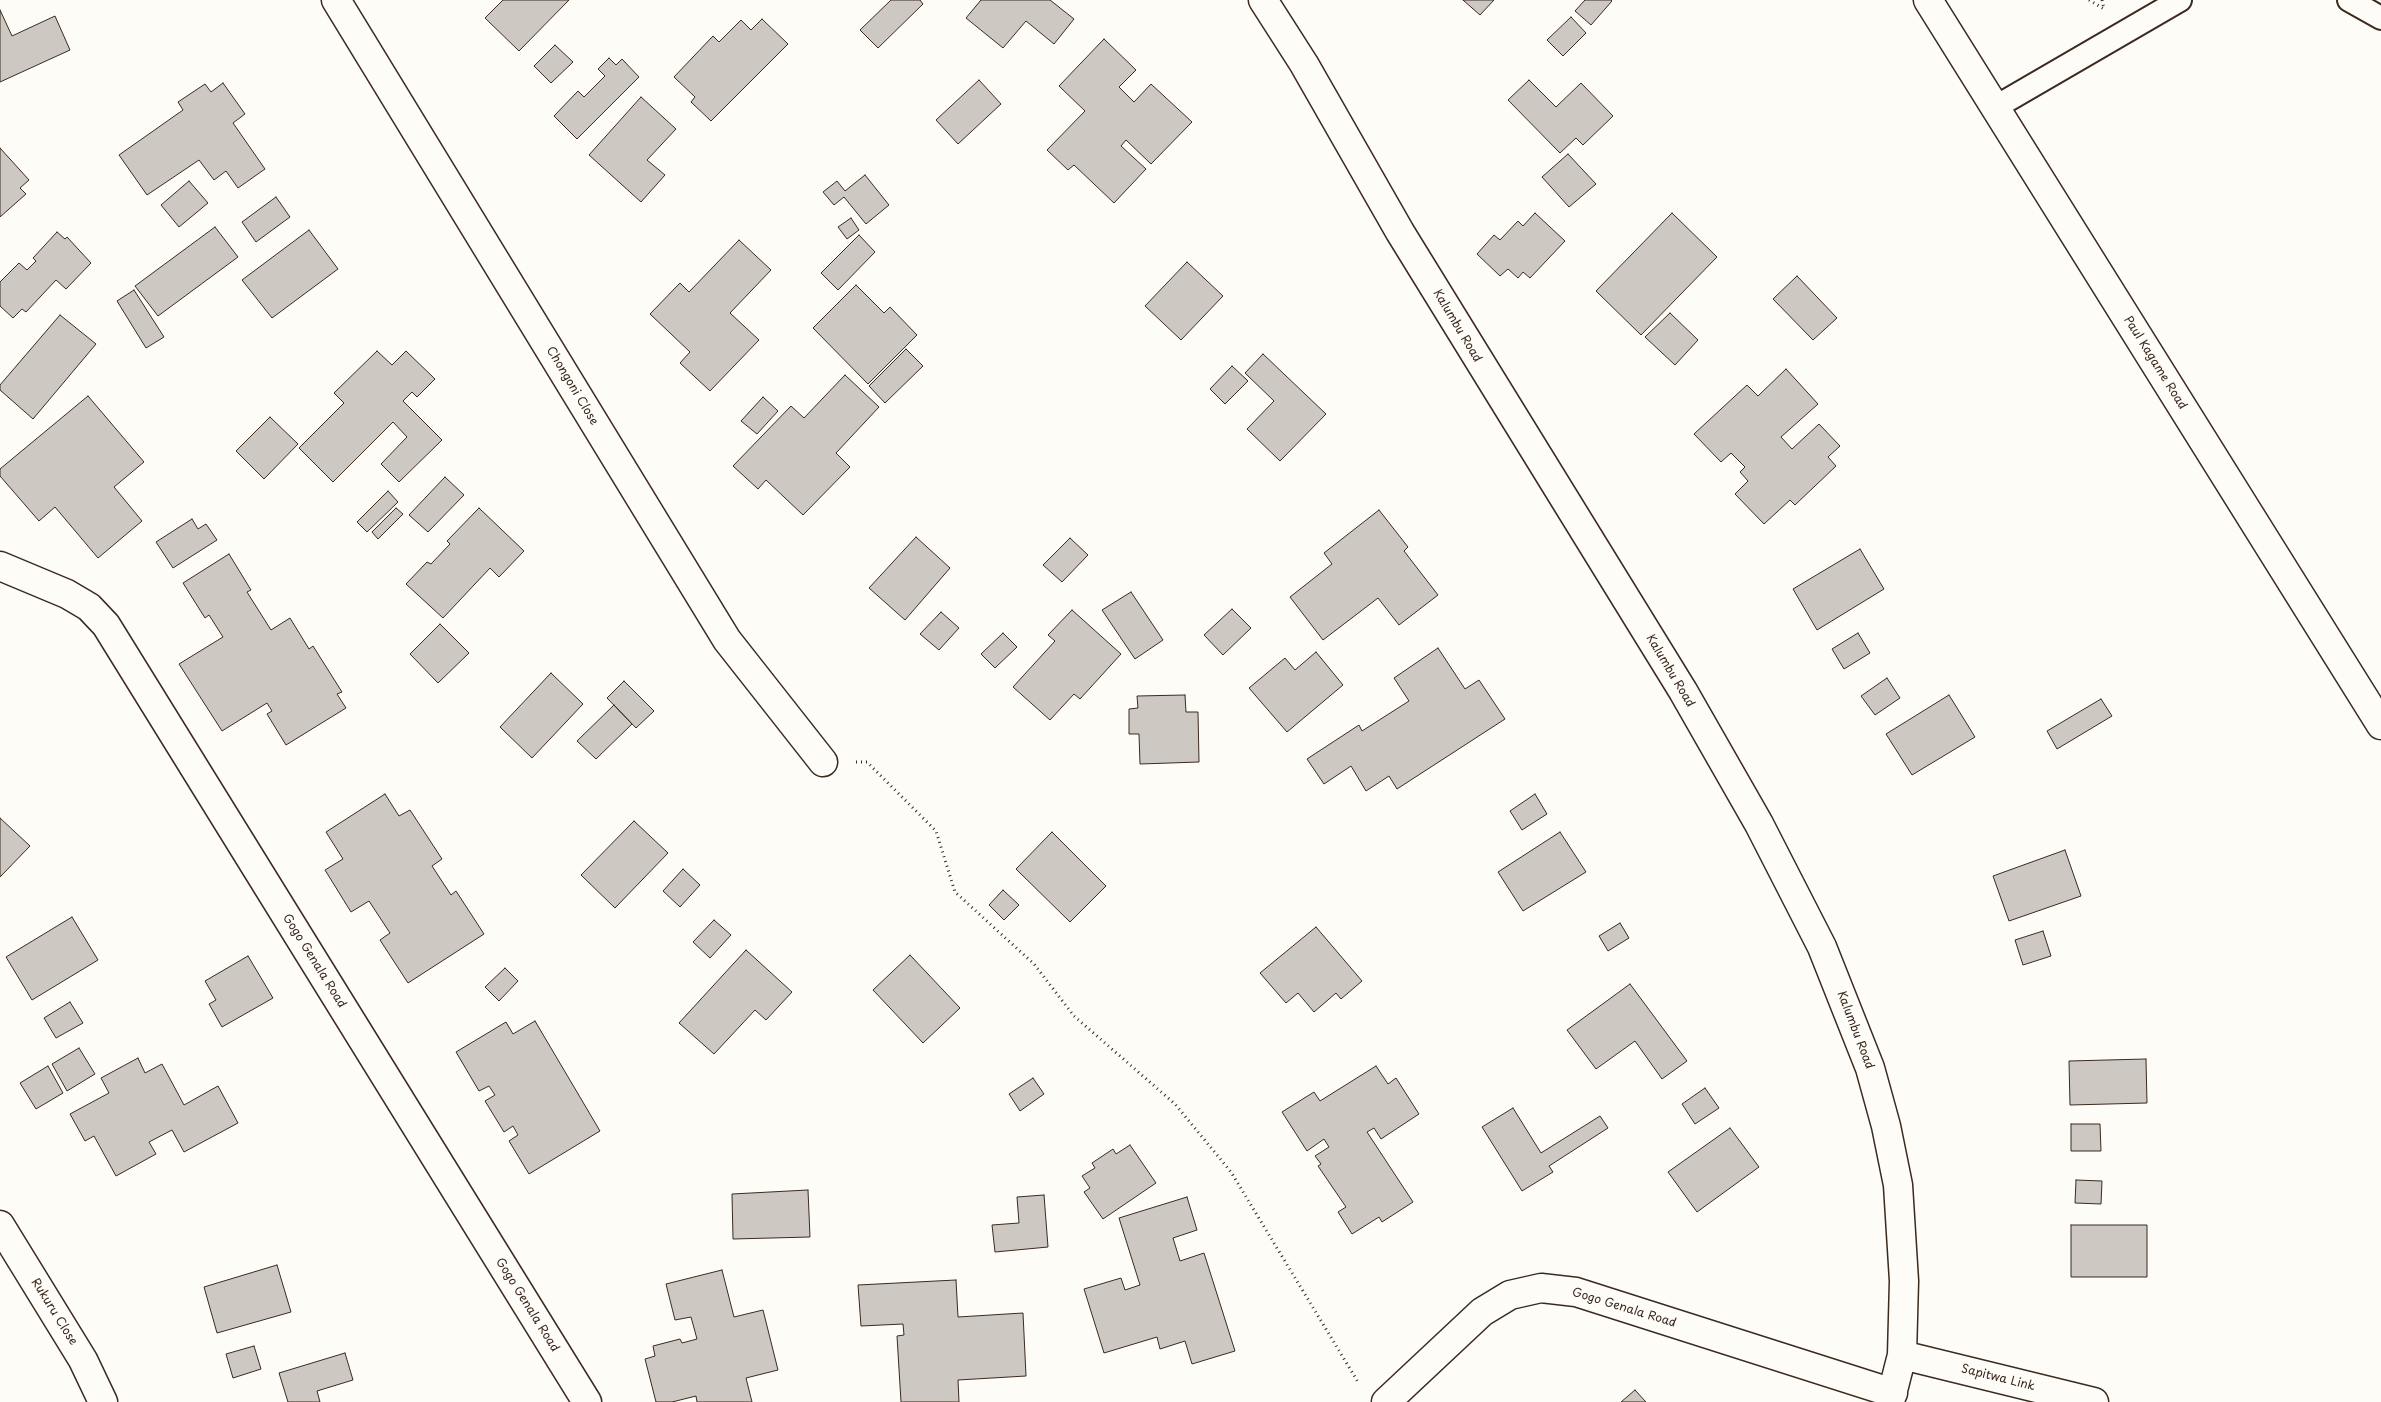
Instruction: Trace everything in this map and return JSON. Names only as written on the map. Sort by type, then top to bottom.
[{"type":"street","name":"Chongoni Close","points":[[336,0],[727,640],[823,762]]},
{"type":"street","name":"Kalumbu Road","points":[[1263,0],[1304,64],[1410,249],[1683,691],[1759,824],[1822,946],[1870,1068],[1888,1135],[1898,1186],[1904,1281],[1902,1355],[1892,1397]]},
{"type":"street","name":"Paul Kagame Road","points":[[1928,0],[2381,725]]},
{"type":"street","name":"Gogo Genala Road","points":[[0,566],[67,594],[89,606],[106,625],[587,1402]]},
{"type":"street","name":"Rukuru Close","points":[[0,1225],[83,1360],[103,1402]]},
{"type":"street","name":"Gogo Genala Road","points":[[1386,1402],[1482,1312],[1510,1295],[1541,1288],[1576,1292],[1892,1397]]},
{"type":"street","name":"Sapitwa Link","points":[[1902,1355],[2094,1402]]},
{"type":"lane","points":[[1994,108],[2180,0]]},
{"type":"lane","points":[[2350,0],[2381,18]]},
{"type":"path","points":[[2102,0],[2104,9]]},
{"type":"path","points":[[823,762],[867,762],[936,831],[954,892],[1034,964],[1074,1016],[1175,1104],[1230,1172],[1360,1385]]},
{"type":"building","points":[[503,0],[569,0],[519,51],[485,18]]},
{"type":"building","points":[[891,0],[920,0],[923,4],[878,48],[860,30]]},
{"type":"building","points":[[981,0],[1050,0],[1074,19],[1054,44],[1026,21],[1003,48],[966,18]]},
{"type":"building","points":[[1463,0],[1494,0],[1480,15]]},
{"type":"building","points":[[1585,0],[1612,1],[1591,25],[1575,11]]},
{"type":"building","points":[[0,10],[12,36],[55,16],[70,50],[0,82]]},
{"type":"building","points":[[1571,17],[1586,33],[1563,56],[1547,40]]},
{"type":"building","points":[[762,19],[788,44],[711,121],[691,102],[695,97],[674,77],[713,36],[719,42],[741,20],[751,30]]},
{"type":"building","points":[[1104,39],[1136,70],[1119,87],[1134,102],[1151,84],[1192,122],[1151,164],[1126,140],[1121,146],[1146,169],[1114,203],[1074,165],[1068,170],[1047,150],[1085,111],[1059,86]]},
{"type":"building","points":[[555,45],[573,62],[551,83],[534,66]]},
{"type":"building","points":[[609,58],[616,65],[622,59],[639,77],[577,139],[554,116],[578,91],[584,97],[605,76],[598,69]]},
{"type":"building","points":[[979,80],[1001,104],[958,144],[936,120]]},
{"type":"building","points":[[1529,80],[1556,107],[1581,83],[1613,116],[1583,145],[1576,138],[1560,153],[1508,100]]},
{"type":"building","points":[[223,83],[245,114],[233,123],[265,169],[238,188],[226,171],[214,180],[199,160],[147,195],[119,155],[183,110],[178,102],[205,84],[211,92]]},
{"type":"building","points":[[641,97],[676,129],[647,160],[665,175],[641,202],[589,155]]},
{"type":"building","points":[[0,148],[29,180],[20,188],[26,194],[0,217]]},
{"type":"building","points":[[1568,154],[1596,184],[1569,207],[1542,177]]},
{"type":"building","points":[[865,175],[889,205],[866,224],[844,197],[834,205],[823,192],[837,181],[845,191]]},
{"type":"building","points":[[189,181],[208,203],[179,227],[161,205]]},
{"type":"building","points":[[276,197],[290,217],[256,242],[242,222]]},
{"type":"building","points":[[1535,213],[1565,241],[1530,278],[1523,272],[1518,278],[1508,269],[1500,276],[1477,254],[1494,235],[1500,240],[1518,221],[1523,226]]},
{"type":"building","points":[[1672,213],[1717,257],[1641,335],[1596,291]]},
{"type":"building","points":[[851,218],[859,230],[847,239],[838,227]]},
{"type":"building","points":[[215,227],[238,257],[158,316],[135,286]]},
{"type":"building","points":[[309,230],[338,269],[272,318],[242,280]]},
{"type":"building","points":[[57,232],[65,239],[67,237],[91,263],[66,289],[56,280],[26,312],[22,309],[13,318],[0,306],[0,282],[19,263],[27,270],[36,261],[33,258]]},
{"type":"building","points":[[859,235],[875,252],[838,290],[821,273]]},
{"type":"building","points":[[739,240],[771,270],[730,313],[759,340],[710,391],[680,363],[690,352],[650,314],[680,283],[689,292]]},
{"type":"building","points":[[1187,262],[1223,296],[1181,340],[1145,306]]},
{"type":"building","points":[[1797,276],[1837,318],[1813,340],[1773,299]]},
{"type":"building","points":[[856,285],[884,313],[890,307],[917,335],[868,384],[813,328]]},
{"type":"building","points":[[134,290],[164,337],[146,348],[117,301]]},
{"type":"building","points":[[1670,313],[1698,340],[1675,365],[1645,337]]},
{"type":"building","points":[[60,315],[96,344],[33,419],[0,390],[0,385]]},
{"type":"building","points":[[906,349],[923,366],[885,403],[869,386]]},
{"type":"building","points":[[377,351],[392,365],[406,351],[435,379],[417,397],[412,392],[403,401],[442,440],[399,482],[381,464],[407,437],[393,422],[333,482],[299,448],[344,403],[334,393]]},
{"type":"building","points":[[1263,354],[1326,414],[1280,461],[1247,429],[1274,401],[1245,373]]},
{"type":"building","points":[[1232,366],[1248,381],[1225,404],[1210,389]]},
{"type":"building","points":[[1786,369],[1818,404],[1781,437],[1792,449],[1819,424],[1840,446],[1828,457],[1836,466],[1795,505],[1790,500],[1764,524],[1735,494],[1748,481],[1740,472],[1745,467],[1731,453],[1721,462],[1694,434],[1747,385],[1758,396]]},
{"type":"building","points":[[845,375],[879,407],[836,453],[850,467],[803,515],[766,480],[758,489],[733,466],[791,406],[804,418]]},
{"type":"building","points":[[88,396],[144,462],[114,487],[142,521],[98,558],[55,507],[39,521],[0,476],[0,469]]},
{"type":"building","points":[[763,397],[778,411],[757,434],[741,421]]},
{"type":"building","points":[[270,417],[298,444],[264,479],[236,451]]},
{"type":"building","points":[[445,477],[464,495],[428,532],[409,515]]},
{"type":"building","points":[[388,491],[398,502],[367,532],[357,522]]},
{"type":"building","points":[[396,508],[403,514],[378,539],[372,532]]},
{"type":"building","points":[[479,508],[524,551],[499,577],[490,568],[443,618],[406,584],[427,562],[431,564],[450,544],[447,541]]},
{"type":"building","points":[[1379,510],[1408,547],[1404,551],[1438,595],[1399,625],[1378,598],[1323,640],[1290,597],[1332,564],[1324,553]]},
{"type":"building","points":[[192,519],[198,529],[206,524],[217,540],[173,568],[156,542]]},
{"type":"building","points":[[916,537],[950,568],[905,620],[869,588]]},
{"type":"building","points":[[1070,538],[1088,555],[1062,582],[1043,565]]},
{"type":"building","points":[[1860,549],[1884,589],[1817,630],[1793,589]]},
{"type":"building","points":[[229,554],[251,590],[247,592],[271,630],[290,618],[309,649],[313,646],[342,692],[337,694],[346,708],[286,745],[267,714],[272,711],[267,703],[222,731],[179,664],[223,637],[209,615],[205,618],[183,583]]},
{"type":"building","points":[[1131,592],[1163,640],[1135,659],[1102,610]]},
{"type":"building","points":[[1232,609],[1251,628],[1223,655],[1204,635]]},
{"type":"building","points":[[1072,610],[1121,654],[1080,699],[1074,694],[1050,720],[1013,687],[1055,641],[1048,635]]},
{"type":"building","points":[[941,612],[959,628],[939,650],[920,634]]},
{"type":"building","points":[[440,624],[469,653],[438,683],[410,654]]},
{"type":"building","points":[[1003,633],[1017,647],[995,668],[981,654]]},
{"type":"building","points":[[1858,633],[1870,653],[1844,669],[1832,649]]},
{"type":"building","points":[[1438,648],[1465,689],[1479,680],[1505,719],[1397,789],[1389,776],[1366,791],[1351,766],[1324,784],[1307,759],[1359,725],[1362,731],[1409,701],[1394,678]]},
{"type":"building","points":[[1316,652],[1343,685],[1287,732],[1249,688],[1285,658],[1295,670]]},
{"type":"building","points":[[551,673],[583,704],[532,758],[500,727]]},
{"type":"building","points":[[1887,678],[1900,698],[1875,715],[1861,696]]},
{"type":"building","points":[[624,681],[654,711],[636,728],[607,698]]},
{"type":"building","points":[[1185,695],[1186,712],[1198,712],[1199,762],[1140,764],[1139,734],[1129,734],[1129,709],[1138,708],[1137,696]]},
{"type":"building","points":[[1949,695],[1975,737],[1912,775],[1886,734]]},
{"type":"building","points":[[2101,699],[2112,716],[2057,749],[2047,731]]},
{"type":"building","points":[[614,705],[632,724],[596,759],[577,741]]},
{"type":"building","points":[[385,794],[399,816],[410,810],[442,859],[432,866],[451,895],[456,891],[484,934],[408,983],[380,940],[390,933],[369,901],[351,912],[325,870],[343,859],[326,832]]},
{"type":"building","points":[[1535,794],[1547,814],[1522,830],[1510,811]]},
{"type":"building","points":[[0,818],[30,846],[0,877]]},
{"type":"building","points":[[634,821],[668,853],[615,908],[581,875]]},
{"type":"building","points":[[1052,832],[1106,886],[1070,922],[1016,869]]},
{"type":"building","points":[[1560,832],[1586,872],[1523,911],[1498,872]]},
{"type":"building","points":[[2065,850],[2081,896],[2009,921],[1993,876]]},
{"type":"building","points":[[683,869],[700,885],[680,907],[663,891]]},
{"type":"building","points":[[1003,890],[1019,905],[1004,920],[989,905]]},
{"type":"building","points":[[72,917],[98,960],[32,1000],[6,957]]},
{"type":"building","points":[[714,920],[731,935],[710,958],[693,942]]},
{"type":"building","points":[[1620,923],[1629,938],[1608,951],[1599,936]]},
{"type":"building","points":[[1316,927],[1362,981],[1341,999],[1336,993],[1314,1012],[1298,993],[1286,1003],[1260,973]]},
{"type":"building","points":[[2043,931],[2051,956],[2023,965],[2015,940]]},
{"type":"building","points":[[746,950],[792,992],[766,1020],[755,1010],[714,1054],[679,1023]]},
{"type":"building","points":[[910,955],[960,1008],[923,1043],[873,990]]},
{"type":"building","points":[[248,956],[273,998],[222,1027],[209,1004],[216,1000],[205,981]]},
{"type":"building","points":[[505,968],[518,981],[499,1001],[485,987]]},
{"type":"building","points":[[1630,984],[1687,1061],[1662,1079],[1635,1041],[1596,1069],[1567,1030]]},
{"type":"building","points":[[70,1002],[83,1023],[56,1038],[44,1018]]},
{"type":"building","points":[[535,1021],[600,1131],[529,1174],[509,1141],[518,1135],[513,1126],[504,1132],[485,1101],[495,1095],[489,1086],[479,1091],[456,1052],[506,1022],[513,1034]]},
{"type":"building","points":[[79,1048],[95,1074],[67,1091],[52,1064]]},
{"type":"building","points":[[138,1058],[145,1073],[162,1064],[184,1105],[218,1086],[238,1123],[184,1152],[172,1130],[149,1142],[156,1154],[116,1176],[94,1136],[85,1141],[70,1114],[109,1093],[101,1078]]},
{"type":"building","points":[[2146,1059],[2147,1103],[2070,1105],[2069,1061]]},
{"type":"building","points":[[48,1066],[63,1093],[36,1109],[20,1083]]},
{"type":"building","points":[[1376,1066],[1388,1084],[1396,1078],[1419,1114],[1381,1139],[1374,1128],[1367,1132],[1413,1202],[1382,1222],[1379,1217],[1352,1234],[1338,1212],[1346,1207],[1318,1166],[1321,1164],[1315,1156],[1329,1147],[1324,1139],[1307,1151],[1282,1112],[1314,1092],[1320,1101]]},
{"type":"building","points":[[1033,1078],[1044,1094],[1020,1111],[1009,1094]]},
{"type":"building","points":[[1705,1088],[1719,1108],[1695,1124],[1682,1104]]},
{"type":"building","points":[[1513,1108],[1541,1153],[1600,1116],[1608,1128],[1549,1166],[1553,1172],[1522,1191],[1482,1127]]},
{"type":"building","points":[[2071,1124],[2100,1124],[2101,1151],[2071,1151]]},
{"type":"building","points":[[1730,1128],[1759,1167],[1697,1212],[1668,1172]]},
{"type":"building","points":[[1130,1145],[1156,1183],[1103,1219],[1084,1192],[1090,1188],[1082,1176],[1095,1168],[1092,1163],[1113,1149],[1116,1154]]},
{"type":"building","points":[[2076,1180],[2102,1181],[2101,1204],[2075,1203]]},
{"type":"building","points":[[808,1190],[810,1237],[733,1239],[732,1194]]},
{"type":"building","points":[[1044,1195],[1048,1247],[995,1252],[992,1225],[1019,1223],[1017,1197]]},
{"type":"building","points":[[1187,1197],[1197,1230],[1173,1238],[1180,1261],[1204,1253],[1235,1351],[1192,1364],[1185,1341],[1160,1349],[1157,1337],[1104,1353],[1084,1289],[1121,1278],[1125,1290],[1140,1285],[1119,1218]]},
{"type":"building","points":[[2071,1225],[2147,1225],[2147,1277],[2071,1277]]},
{"type":"building","points":[[277,1265],[291,1312],[217,1333],[204,1287]]},
{"type":"building","points":[[722,1270],[734,1317],[763,1310],[778,1370],[746,1378],[752,1402],[697,1402],[696,1396],[672,1402],[656,1402],[645,1359],[655,1356],[653,1346],[680,1339],[682,1343],[697,1339],[691,1317],[675,1320],[666,1284]]},
{"type":"building","points":[[956,1280],[958,1317],[1023,1313],[1026,1376],[958,1380],[959,1402],[901,1402],[897,1336],[904,1335],[903,1324],[861,1326],[858,1285]]},
{"type":"building","points":[[254,1346],[261,1369],[233,1378],[226,1354]]},
{"type":"building","points":[[345,1353],[353,1380],[317,1391],[320,1402],[288,1402],[279,1373]]},
{"type":"building","points":[[1635,1390],[1646,1402],[1621,1402]]}]
